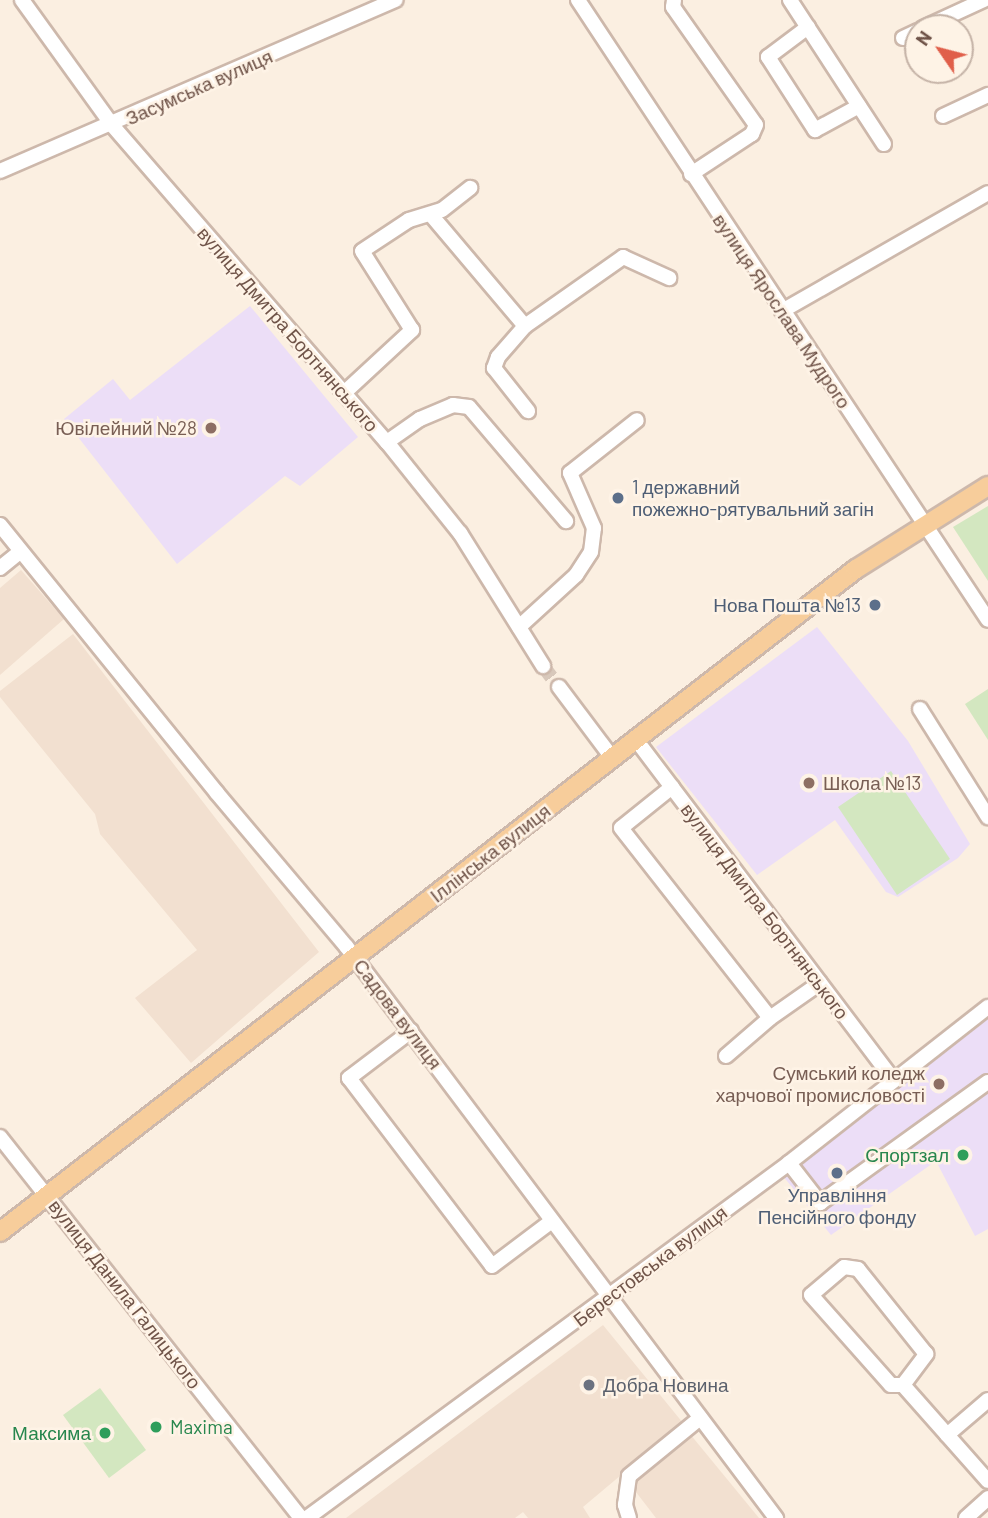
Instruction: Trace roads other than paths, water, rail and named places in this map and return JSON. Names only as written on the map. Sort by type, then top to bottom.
[{"type":"main road","name":"Іллінська вулиця","points":[[0,1232],[856,569],[988,485]]},
{"type":"street","name":"вулиця Дмитра Бортнянського","points":[[22,0],[112,125],[387,442],[460,533],[543,666]]},
{"type":"street","name":"Засумська вулиця","points":[[0,171],[112,125],[396,0]]},
{"type":"street","name":"вулиця Ярослава Мудрого","points":[[578,0],[988,620]]},
{"type":"street","points":[[674,0],[673,7],[756,125],[752,134],[691,174]]},
{"type":"street","points":[[790,0],[884,144]]},
{"type":"street","points":[[954,14],[984,0]]},
{"type":"street","points":[[808,27],[768,57],[815,130],[859,106]]},
{"type":"street","points":[[943,116],[988,95]]},
{"type":"street","points":[[344,393],[412,330],[362,251],[409,220],[432,216],[470,188]]},
{"type":"street","points":[[782,311],[988,192]]},
{"type":"street","points":[[432,216],[525,326]]},
{"type":"street","points":[[528,411],[494,368],[498,356],[525,326],[623,257],[669,278]]},
{"type":"street","points":[[387,442],[421,419],[453,405],[469,407],[566,521]]},
{"type":"street","points":[[519,626],[576,575],[591,552],[594,528],[570,473],[637,420]]},
{"type":"street","name":"Садова вулиця","points":[[0,526],[355,957],[776,1518]]},
{"type":"street","points":[[0,568],[20,552]]},
{"type":"street","points":[[559,687],[613,759]]},
{"type":"street","points":[[920,709],[988,817]]},
{"type":"street","name":"вулиця Дмитра Бортнянського","points":[[637,741],[894,1080]]},
{"type":"street","points":[[672,788],[621,828],[770,1018]]},
{"type":"street","points":[[726,1056],[770,1018],[820,983]]},
{"type":"street","name":"Берестовська вулиця","points":[[307,1518],[789,1163],[988,1007]]},
{"type":"street","points":[[411,1031],[349,1078],[492,1266],[552,1221]]},
{"type":"street","points":[[789,1163],[820,1203],[988,1082]]},
{"type":"street","name":"вулиця Данила Галицького","points":[[0,1137],[301,1518]]},
{"type":"street","points":[[903,1385],[926,1354],[858,1269],[844,1267],[810,1295],[891,1385],[903,1385],[988,1481]]},
{"type":"street","points":[[947,1435],[988,1400]]},
{"type":"street","points":[[629,1518],[625,1505],[629,1476],[701,1418]]},
{"type":"street","points":[[966,1518],[988,1498]]},
{"type":"tunnel","points":[[543,666],[559,687]]},
{"type":"place","name":"Ювілейний №28","points":[[211,428]]},
{"type":"place","name":"1 державний пожежно-рятувальний загін","points":[[618,498]]},
{"type":"place","name":"Нова Пошта №13","points":[[875,605]]},
{"type":"place","name":"Школа №13","points":[[809,783]]},
{"type":"place","name":"Сумський коледж харчової промисловості","points":[[939,1084]]},
{"type":"place","name":"Спортзал","points":[[963,1155]]},
{"type":"place","name":"Управління Пенсійного фонду","points":[[837,1173]]},
{"type":"place","name":"Добра Новина","points":[[589,1385]]},
{"type":"place","name":"Maxima","points":[[156,1427]]},
{"type":"place","name":"Максима","points":[[105,1433]]}]
